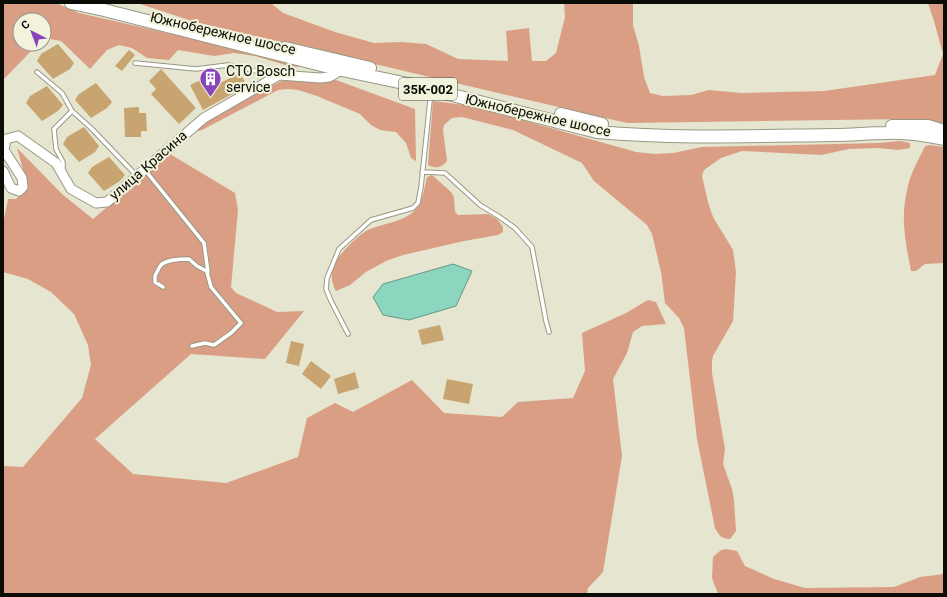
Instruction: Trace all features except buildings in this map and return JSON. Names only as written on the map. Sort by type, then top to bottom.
[{"type":"highway","name":"Южнобережное шоссе","points":[[71,3],[521,108],[597,132],[628,135],[840,135],[888,133],[944,139]]},
{"type":"highway","name":"Южнобережное шоссе","points":[[98,4],[339,65],[431,90],[601,124],[631,127],[795,128],[910,125],[928,126],[944,131]]},
{"type":"street","points":[[279,76],[329,78],[336,73],[339,65]]},
{"type":"street","name":"улица Красина","points":[[3,171],[11,188],[19,190],[23,187],[22,178],[4,150],[6,139],[18,136],[56,163],[71,189],[96,203],[107,202],[204,118],[279,76]]},
{"type":"lane","points":[[135,63],[196,69],[228,65],[279,76]]},
{"type":"lane","points":[[37,72],[62,93],[72,111],[91,128],[137,176]]},
{"type":"lane","points":[[348,334],[326,289],[327,278],[339,249],[371,220],[413,208],[418,203],[431,90]]},
{"type":"lane","points":[[64,176],[62,162],[56,149],[54,129],[72,111]]},
{"type":"lane","points":[[144,169],[204,243],[207,272],[211,286],[241,323],[231,333],[214,345],[205,343],[192,346]]},
{"type":"lane","points":[[422,172],[445,173],[480,205],[508,222],[527,240],[532,247],[549,332]]},
{"type":"lane","points":[[163,287],[155,282],[155,276],[162,264],[167,262],[178,259],[189,259],[207,272]]},
{"type":"shaded area","points":[[3,3],[56,3],[79,13],[312,66],[292,67],[255,56],[234,53],[214,56],[178,50],[169,60],[147,58],[132,48],[119,45],[107,50],[90,69],[61,41],[52,39],[52,12],[12,12],[12,52],[30,52],[5,78],[3,77]]},
{"type":"shaded area","points":[[137,3],[271,3],[283,13],[335,32],[374,43],[401,42],[426,44],[458,59],[508,61],[506,31],[529,28],[532,61],[546,61],[556,53],[565,17],[564,3],[633,3],[633,25],[639,46],[644,77],[650,93],[663,96],[691,95],[709,90],[741,93],[824,91],[935,75],[943,54],[928,3],[944,3],[944,128],[934,124],[907,119],[627,123],[195,22]]},
{"type":"shaded area","points":[[336,80],[415,109],[416,161],[411,158],[406,143],[396,132],[380,130],[371,125],[360,114],[317,96],[298,90],[278,90],[202,130],[198,131],[196,126],[281,81]]},
{"type":"shaded area","points":[[433,101],[473,106],[636,152],[655,154],[673,153],[702,147],[878,143],[900,141],[910,143],[910,148],[898,150],[878,148],[849,149],[821,155],[742,151],[721,158],[704,170],[702,176],[708,202],[713,217],[733,250],[736,272],[733,321],[713,356],[712,361],[712,373],[725,449],[723,464],[732,489],[734,500],[736,531],[730,539],[721,536],[715,528],[697,439],[684,328],[679,318],[665,303],[661,272],[652,234],[647,225],[594,181],[582,163],[513,130],[462,117],[452,118],[444,125],[443,130],[447,161],[438,167],[428,165]]},
{"type":"shaded area","points":[[930,145],[944,147],[944,263],[925,264],[916,271],[911,271],[904,228],[904,208],[909,181],[915,166],[925,146]]},
{"type":"shaded area","points":[[17,148],[62,194],[93,219],[170,154],[235,193],[238,210],[231,287],[236,293],[277,312],[304,311],[265,359],[191,354],[95,439],[133,474],[226,483],[298,457],[307,418],[335,403],[353,412],[412,380],[444,413],[502,417],[518,402],[573,398],[585,371],[582,333],[626,313],[648,300],[656,302],[666,324],[642,326],[633,332],[627,353],[613,379],[622,456],[603,572],[588,588],[587,594],[3,594],[3,466],[23,467],[82,398],[91,365],[88,345],[74,314],[51,292],[28,279],[3,272],[3,221],[8,199],[16,199],[28,187]]},
{"type":"shaded area","points":[[432,175],[451,192],[454,197],[455,212],[458,215],[488,214],[497,219],[503,227],[503,232],[498,235],[403,255],[386,261],[366,272],[350,285],[336,291],[333,285],[332,270],[342,253],[352,242],[366,231],[399,220],[411,214],[420,202],[427,177]]},
{"type":"shaded area","points":[[726,549],[737,551],[745,566],[774,579],[805,588],[894,587],[920,577],[944,574],[944,594],[718,594],[712,578],[713,557],[721,550]]},
{"type":"water","points":[[453,264],[472,271],[456,306],[409,320],[383,315],[373,297],[383,284]]},
{"type":"place","name":"СТО Bosch service","points":[[210,98]]}]
